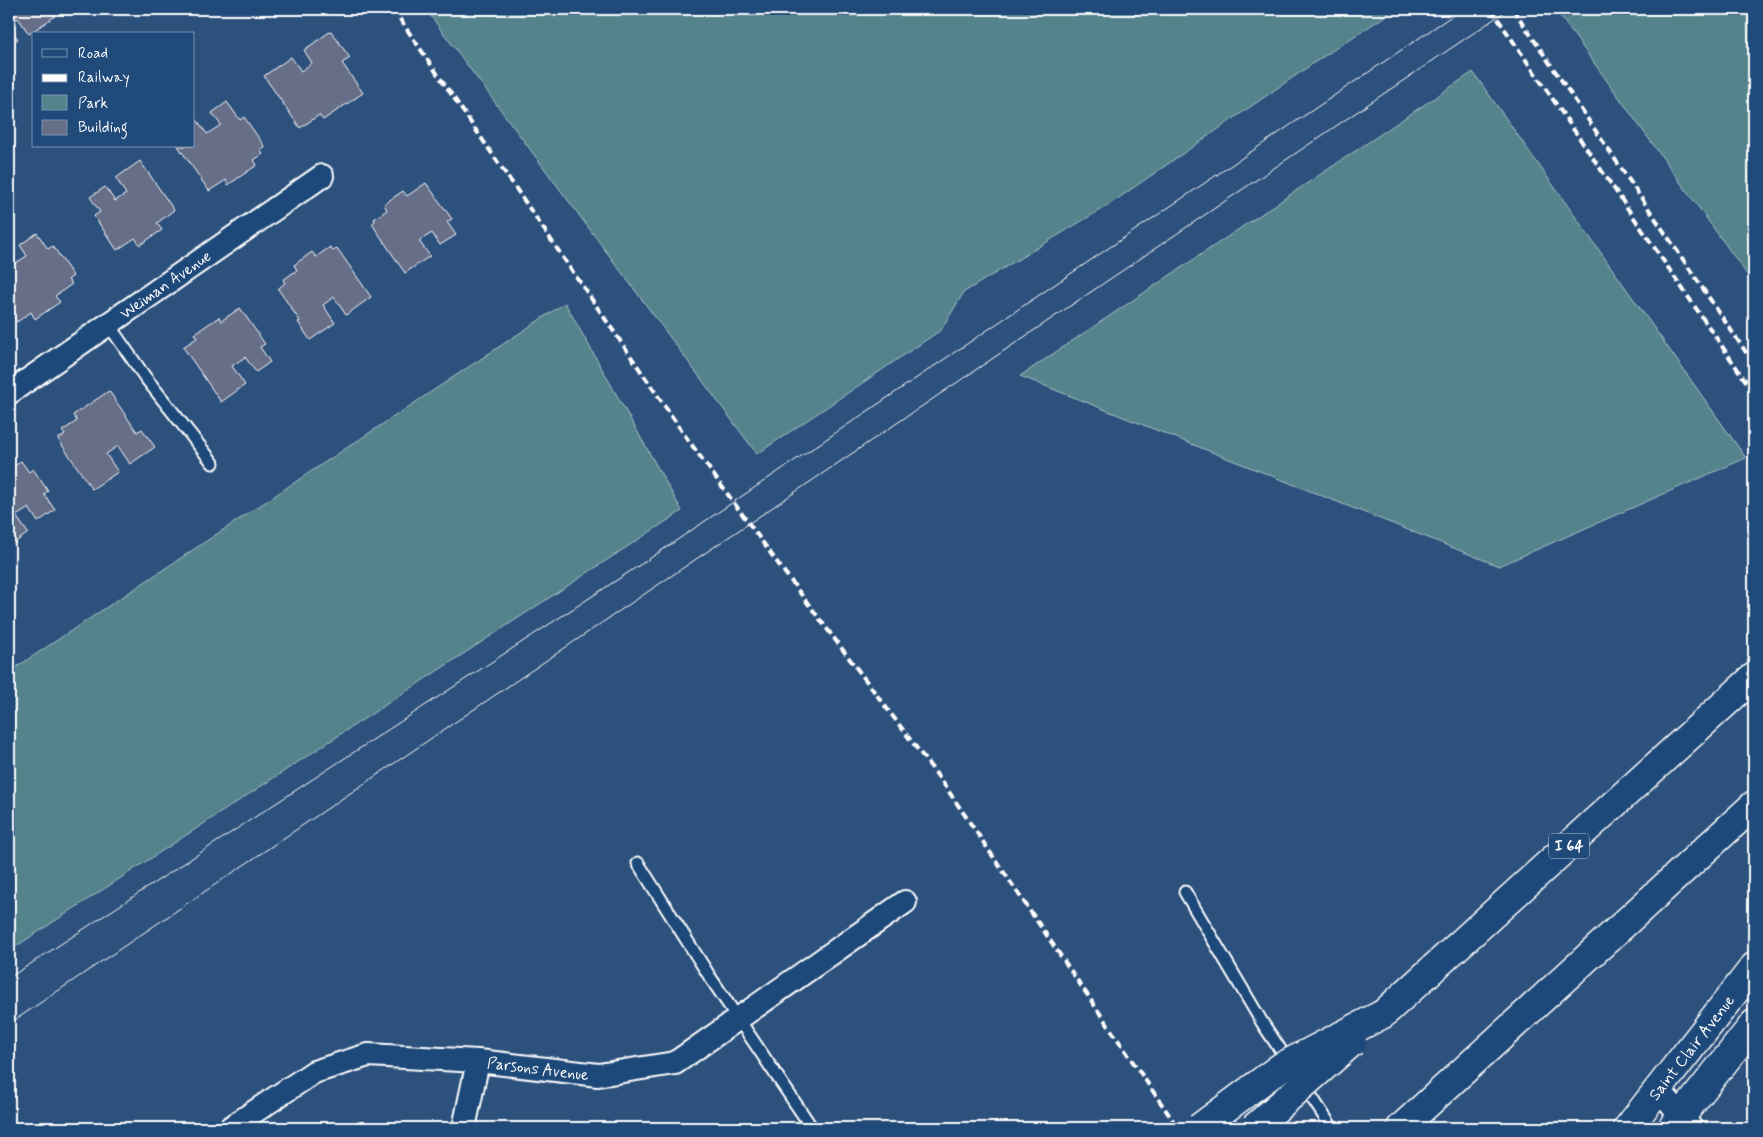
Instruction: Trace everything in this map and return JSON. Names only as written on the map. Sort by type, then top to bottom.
[{"type":"main road","name":"I 64","points":[[1254,1128],[1383,1014],[1754,677]]},
{"type":"main road","points":[[1401,1128],[1754,805]]},
{"type":"main road","name":"Saint Clair Avenue","points":[[1628,1128],[1754,966]]},
{"type":"main road","points":[[1199,1128],[1281,1067],[1383,1014]]},
{"type":"main road","points":[[1681,1124],[1754,1024]]},
{"type":"street","name":"Weiman Avenue","points":[[9,393],[322,176]]},
{"type":"street","name":"Parsons Avenue","points":[[230,1128],[314,1072],[368,1055],[478,1061],[598,1075],[674,1063],[905,902]]},
{"type":"street","points":[[464,1128],[478,1061]]},
{"type":"street","points":[[1658,1089],[1681,1124]]},
{"type":"lane","points":[[108,324],[146,377],[213,463]]},
{"type":"lane","points":[[638,863],[710,977],[812,1128]]},
{"type":"lane","points":[[1185,892],[1263,1024],[1332,1128]]},
{"type":"green space","points":[[438,9],[1396,9],[1318,60],[1110,204],[964,292],[941,330],[757,454],[430,15]]},
{"type":"green space","points":[[1555,9],[1754,9],[1754,284]]},
{"type":"green space","points":[[1473,72],[1746,458],[1499,566],[1020,376]]},
{"type":"green space","points":[[565,303],[682,511],[9,951],[9,672]]},
{"type":"building","points":[[9,9],[50,9],[55,16],[29,34],[18,18],[9,25]]},
{"type":"building","points":[[9,26],[18,39],[9,45]]},
{"type":"building","points":[[331,31],[350,58],[342,63],[363,93],[323,120],[319,115],[300,128],[264,76],[291,57],[301,71],[312,63],[304,50]]},
{"type":"building","points":[[227,102],[240,120],[244,117],[265,147],[260,150],[263,154],[254,160],[257,165],[228,185],[226,180],[209,191],[179,148],[195,148],[195,122],[197,120],[207,134],[221,125],[212,113]]},
{"type":"building","points":[[140,161],[174,210],[157,223],[162,230],[140,245],[135,238],[117,250],[94,216],[100,212],[90,197],[105,187],[115,201],[126,194],[116,178]]},
{"type":"building","points":[[426,183],[452,219],[447,222],[456,235],[440,245],[432,233],[419,241],[430,256],[405,273],[372,224],[375,221],[374,219],[387,210],[384,204],[403,191],[407,196]]},
{"type":"building","points":[[37,233],[48,249],[53,246],[73,276],[68,280],[72,284],[55,296],[60,302],[35,319],[31,312],[17,322],[9,310],[9,256],[14,264],[27,256],[20,245]]},
{"type":"building","points":[[330,247],[333,251],[337,248],[371,297],[346,315],[334,297],[323,305],[335,323],[310,340],[298,322],[300,321],[278,289],[285,283],[283,280],[297,270],[294,265],[312,252],[316,257]]},
{"type":"building","points":[[240,308],[265,344],[260,347],[270,362],[256,372],[245,357],[232,366],[245,385],[221,402],[183,347],[197,338],[194,334],[219,317],[221,321]]},
{"type":"building","points":[[109,391],[137,432],[142,429],[155,447],[130,464],[118,446],[106,454],[118,472],[92,489],[58,439],[65,435],[62,431],[77,421],[73,415]]},
{"type":"building","points":[[21,461],[29,472],[33,469],[48,491],[44,494],[55,510],[38,522],[29,508],[16,516],[28,533],[9,547],[9,470]]},
{"type":"tram line","points":[[9,978],[652,557],[1462,9]]},
{"type":"tram line","points":[[9,1024],[1509,9]]},
{"type":"railway","points":[[393,9],[686,437],[785,573],[943,783],[1178,1128]]},
{"type":"railway","points":[[1491,9],[1754,393]]},
{"type":"railway","points":[[1513,9],[1754,364]]}]
